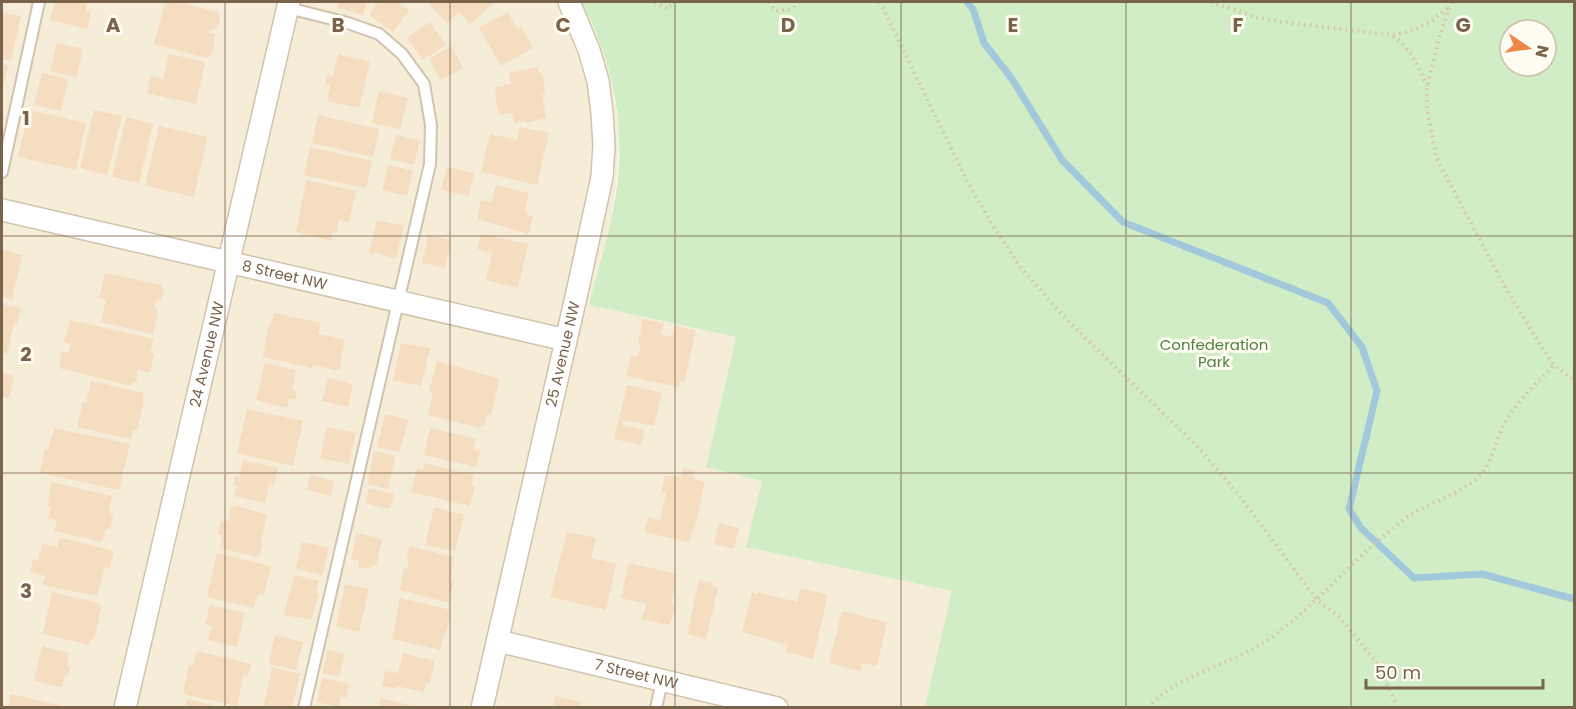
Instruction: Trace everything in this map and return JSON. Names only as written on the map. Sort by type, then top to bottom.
[{"type":"street","name":"25 Avenue NW","points":[[482,708],[602,177],[604,145],[598,81],[589,50],[569,2]]},
{"type":"street","name":"24 Avenue NW","points":[[125,708],[288,5]]},
{"type":"street","name":"8 Street NW","points":[[2,210],[566,340]]},
{"type":"street","name":"7 Street NW","points":[[498,641],[777,708]]},
{"type":"lane","points":[[2,172],[39,2]]},
{"type":"lane","points":[[288,5],[379,34],[402,54],[424,84],[431,125],[430,164],[304,708]]},
{"type":"lane","points":[[656,708],[662,681]]},
{"type":"path","points":[[655,2],[667,9],[674,2]]},
{"type":"path","points":[[769,2],[776,11],[792,9],[798,2]]},
{"type":"path","points":[[880,2],[966,179],[1015,260],[1069,322],[1197,446],[1238,494],[1317,600],[1339,617],[1378,663],[1398,708]]},
{"type":"path","points":[[1211,2],[1256,17],[1280,22],[1393,35],[1414,30],[1432,21],[1449,8]]},
{"type":"path","points":[[1452,2],[1427,87],[1427,108],[1437,157],[1500,278],[1539,343],[1554,365],[1575,380]]},
{"type":"path","points":[[1393,35],[1412,54],[1427,87]]},
{"type":"path","points":[[1148,708],[1155,700],[1185,679],[1266,641],[1317,600],[1364,554],[1408,517],[1464,489],[1479,477],[1489,463],[1503,426],[1513,410],[1524,395],[1554,365]]},
{"type":"shaded area","points":[[2,2],[581,2],[602,45],[612,82],[619,131],[617,180],[610,223],[589,305],[736,337],[706,467],[762,481],[746,547],[953,591],[925,707],[2,707]]},
{"type":"green space","name":"Confederation Park","points":[[581,2],[1574,2],[1574,707],[925,707],[952,591],[746,547],[762,481],[706,467],[736,337],[589,305],[613,211],[619,156],[617,110],[600,43]]},
{"type":"building","points":[[55,2],[87,2],[85,11],[91,12],[87,29],[50,20]]},
{"type":"building","points":[[165,2],[177,2],[218,12],[219,24],[211,29],[210,33],[215,34],[214,45],[208,58],[154,44]]},
{"type":"building","points":[[340,2],[367,2],[363,15],[338,8]]},
{"type":"building","points":[[378,2],[397,2],[409,10],[393,32],[369,15]]},
{"type":"building","points":[[427,2],[495,2],[470,24],[459,12],[447,23]]},
{"type":"building","points":[[2,12],[21,16],[11,61],[2,59]]},
{"type":"building","points":[[508,12],[517,29],[521,27],[533,48],[501,66],[479,28]]},
{"type":"building","points":[[430,22],[446,45],[423,60],[407,38]]},
{"type":"building","points":[[57,43],[83,49],[76,77],[50,71]]},
{"type":"building","points":[[451,46],[463,68],[441,80],[429,59]]},
{"type":"building","points":[[169,54],[205,62],[196,104],[147,93],[151,76],[163,79]]},
{"type":"building","points":[[338,54],[370,62],[359,108],[327,101],[330,86],[325,84],[327,75],[333,76]]},
{"type":"building","points":[[2,64],[8,66],[2,90]]},
{"type":"building","points":[[538,67],[544,85],[545,94],[542,94],[546,118],[526,123],[525,121],[514,123],[512,113],[501,115],[497,109],[495,87],[511,84],[509,73]]},
{"type":"building","points":[[42,73],[68,79],[61,111],[34,105]]},
{"type":"building","points":[[379,91],[408,98],[400,129],[372,123]]},
{"type":"building","points":[[29,110],[86,123],[76,170],[18,157]]},
{"type":"building","points":[[94,110],[122,116],[107,175],[80,168]]},
{"type":"building","points":[[318,115],[379,129],[373,157],[312,143]]},
{"type":"building","points":[[126,117],[153,124],[139,183],[112,177]]},
{"type":"building","points":[[159,126],[207,137],[194,197],[145,186]]},
{"type":"building","points":[[520,127],[549,133],[537,185],[481,172],[490,134],[517,140]]},
{"type":"building","points":[[396,135],[420,141],[414,165],[390,159]]},
{"type":"building","points":[[310,147],[372,161],[366,188],[304,175]]},
{"type":"building","points":[[388,165],[413,171],[407,196],[382,190]]},
{"type":"building","points":[[447,167],[474,173],[469,196],[441,190]]},
{"type":"building","points":[[306,180],[356,191],[349,222],[339,220],[337,232],[333,231],[331,241],[296,232]]},
{"type":"building","points":[[496,185],[529,193],[525,212],[533,216],[529,234],[477,219],[481,200],[491,203]]},
{"type":"building","points":[[377,220],[404,226],[396,259],[375,252],[374,254],[369,253]]},
{"type":"building","points":[[481,234],[528,244],[518,288],[486,280],[492,253],[477,249]]},
{"type":"building","points":[[428,235],[451,240],[445,268],[422,263]]},
{"type":"building","points":[[2,250],[22,255],[12,300],[2,297]]},
{"type":"building","points":[[105,273],[161,285],[164,290],[161,299],[154,307],[158,311],[153,334],[101,322],[106,300],[99,298]]},
{"type":"building","points":[[2,304],[21,308],[17,324],[14,323],[7,354],[2,353]]},
{"type":"building","points":[[274,313],[321,323],[318,334],[345,340],[339,371],[313,365],[312,368],[263,357],[269,323],[271,324]]},
{"type":"building","points":[[643,319],[664,323],[661,334],[672,337],[675,325],[696,331],[684,382],[680,381],[678,387],[626,376],[631,355],[638,356]]},
{"type":"building","points":[[70,320],[154,339],[150,353],[154,354],[150,373],[138,370],[136,382],[133,381],[132,386],[59,368],[62,352],[68,353],[71,344],[64,342]]},
{"type":"building","points":[[401,343],[430,348],[421,386],[393,380]]},
{"type":"building","points":[[437,361],[500,379],[491,415],[487,414],[484,426],[482,425],[481,428],[428,415],[433,393],[429,391]]},
{"type":"building","points":[[265,363],[296,370],[292,390],[297,391],[295,400],[289,398],[287,408],[256,400]]},
{"type":"building","points":[[2,373],[14,376],[9,398],[2,396]]},
{"type":"building","points":[[328,378],[353,384],[348,407],[322,401]]},
{"type":"building","points":[[91,381],[144,393],[137,430],[133,429],[131,439],[77,427]]},
{"type":"building","points":[[627,385],[662,393],[654,426],[623,420],[622,425],[644,430],[641,445],[614,439]]},
{"type":"building","points":[[247,409],[303,421],[293,466],[237,453]]},
{"type":"building","points":[[385,414],[408,420],[400,452],[377,447]]},
{"type":"building","points":[[327,427],[356,433],[349,464],[320,458]]},
{"type":"building","points":[[54,428],[130,444],[119,490],[40,473],[45,450],[48,450]]},
{"type":"building","points":[[430,428],[476,439],[473,449],[480,451],[476,467],[424,455]]},
{"type":"building","points":[[374,451],[395,456],[388,489],[367,484]]},
{"type":"building","points":[[243,460],[278,468],[274,485],[269,484],[265,503],[234,496],[237,485],[233,485],[235,476],[239,477]]},
{"type":"building","points":[[424,463],[474,475],[471,486],[475,486],[470,506],[411,492],[417,468],[423,470]]},
{"type":"building","points":[[683,468],[695,470],[693,479],[705,482],[689,542],[644,532],[648,517],[660,520],[666,494],[661,492],[665,476],[681,477]]},
{"type":"building","points":[[310,475],[334,481],[331,496],[307,490]]},
{"type":"building","points":[[52,482],[112,496],[109,511],[113,517],[111,527],[105,531],[102,542],[54,531],[57,520],[48,518],[51,507],[47,507]]},
{"type":"building","points":[[369,488],[394,494],[390,509],[365,503]]},
{"type":"building","points":[[236,505],[267,515],[261,543],[263,544],[260,555],[257,557],[220,548],[223,535],[218,534],[221,521],[228,521],[231,507]]},
{"type":"building","points":[[434,507],[464,515],[455,551],[425,545]]},
{"type":"building","points":[[719,523],[739,528],[734,549],[714,544]]},
{"type":"building","points":[[567,532],[596,538],[591,558],[616,564],[606,610],[550,597]]},
{"type":"building","points":[[357,533],[382,539],[376,566],[372,565],[371,569],[358,567],[359,561],[351,559]]},
{"type":"building","points":[[59,539],[114,551],[110,568],[105,567],[97,596],[46,586],[43,584],[45,576],[30,572],[33,559],[38,561],[42,544],[57,547]]},
{"type":"building","points":[[302,542],[329,548],[322,575],[296,569]]},
{"type":"building","points":[[409,546],[454,557],[451,580],[454,581],[449,603],[400,590],[404,568],[407,569]]},
{"type":"building","points":[[217,553],[271,566],[264,595],[258,594],[254,608],[207,597]]},
{"type":"building","points":[[629,563],[677,574],[671,604],[675,605],[670,625],[642,619],[646,604],[621,598]]},
{"type":"building","points":[[294,575],[319,581],[316,593],[319,594],[311,620],[284,615]]},
{"type":"building","points":[[699,580],[713,583],[712,586],[718,588],[706,639],[687,634]]},
{"type":"building","points":[[345,584],[369,589],[359,632],[336,626]]},
{"type":"building","points":[[801,588],[828,595],[813,659],[786,652],[788,645],[742,632],[752,592],[797,602]]},
{"type":"building","points":[[52,592],[99,603],[101,609],[95,636],[89,645],[43,634]]},
{"type":"building","points":[[400,598],[451,610],[440,650],[392,639]]},
{"type":"building","points":[[210,605],[245,613],[237,647],[208,640],[212,626],[205,624]]},
{"type":"building","points":[[842,611],[887,622],[877,666],[862,663],[860,671],[829,663]]},
{"type":"building","points":[[275,635],[303,642],[296,670],[269,664]]},
{"type":"building","points":[[42,646],[69,653],[67,665],[71,666],[68,676],[65,675],[62,687],[34,681]]},
{"type":"building","points":[[328,650],[345,654],[339,677],[322,673]]},
{"type":"building","points":[[197,651],[251,664],[248,676],[244,675],[237,706],[183,694],[189,665],[193,666]]},
{"type":"building","points":[[403,653],[435,661],[430,683],[426,683],[424,692],[397,686],[397,689],[382,686],[385,671],[398,673]]},
{"type":"building","points":[[272,667],[300,674],[292,708],[275,708],[264,705]]},
{"type":"building","points":[[322,678],[349,684],[346,698],[341,697],[339,707],[317,702]]},
{"type":"building","points":[[11,694],[67,707],[67,708],[8,708]]},
{"type":"building","points":[[555,696],[581,702],[580,708],[553,708]]},
{"type":"building","points":[[381,698],[417,707],[417,708],[379,708]]},
{"type":"building","points":[[187,699],[221,707],[221,708],[185,708]]},
{"type":"waterway","points":[[967,2],[973,9],[984,43],[1012,79],[1062,160],[1123,222],[1328,303],[1362,347],[1377,391],[1349,509],[1361,528],[1414,578],[1482,574],[1574,599]]}]
